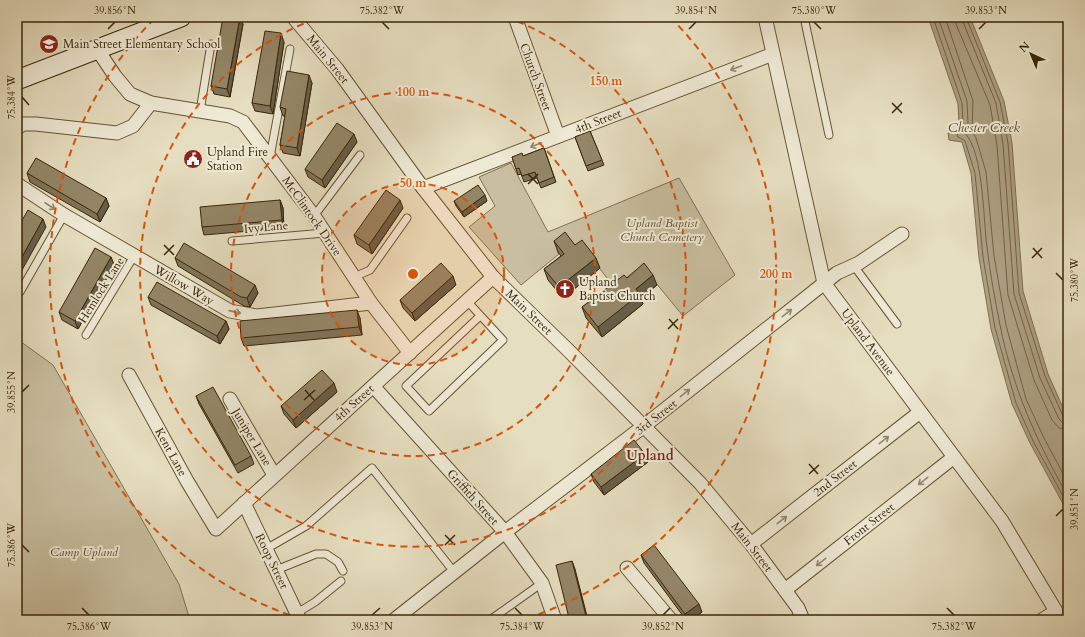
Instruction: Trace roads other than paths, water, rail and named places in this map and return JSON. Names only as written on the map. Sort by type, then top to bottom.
[{"type":"street","points":[[17,80],[181,17]]},
{"type":"street","name":"Main Street","points":[[293,17],[338,68],[422,188],[493,278],[700,483],[751,544],[798,608],[803,620]]},
{"type":"street","name":"Church Street","points":[[515,17],[558,136]]},
{"type":"street","name":"Upland Avenue","points":[[765,17],[824,283],[1002,521],[1056,611],[1042,620]]},
{"type":"street","name":"McClintock Drive","points":[[97,49],[115,76],[130,94],[152,103],[230,116],[240,120],[248,126],[314,216],[371,303],[410,353]]},
{"type":"street","name":"4th Street","points":[[422,188],[773,54]]},
{"type":"street","points":[[17,128],[24,124],[36,124],[117,133],[133,126],[152,103]]},
{"type":"street","name":"Willow Way","points":[[17,184],[64,215],[230,311],[257,316],[371,303]]},
{"type":"street","name":"3rd Street","points":[[394,620],[504,532],[644,426],[837,273],[854,266],[902,234]]},
{"type":"street","name":"4th Street","points":[[216,529],[493,278]]},
{"type":"street","name":"Kent Lane","points":[[129,375],[187,482],[216,529]]},
{"type":"street","name":"Griffith Street","points":[[373,386],[504,532],[542,583],[555,620]]},
{"type":"street","name":"Juniper Lane","points":[[230,399],[274,475]]},
{"type":"street","name":"2nd Street","points":[[751,544],[920,412]]},
{"type":"street","name":"Front Street","points":[[785,590],[954,457]]},
{"type":"street","name":"Roop Street","points":[[244,503],[298,617]]},
{"type":"street","points":[[627,568],[671,620]]},
{"type":"lane","points":[[804,17],[829,135]]},
{"type":"lane","points":[[200,111],[211,44]]},
{"type":"lane","points":[[270,157],[290,49]]},
{"type":"lane","points":[[314,216],[360,155]]},
{"type":"lane","points":[[20,292],[64,215]]},
{"type":"lane","points":[[354,277],[370,270],[407,218]]},
{"type":"lane","name":"Ivy Lane","points":[[232,241],[325,233]]},
{"type":"lane","name":"Hemlock Lane","points":[[86,335],[134,256]]},
{"type":"lane","points":[[854,266],[897,324]]},
{"type":"lane","points":[[467,302],[503,340],[429,411],[406,386],[480,316]]},
{"type":"lane","points":[[266,549],[306,526],[372,468],[454,572]]},
{"type":"lane","points":[[276,570],[316,554],[326,554],[338,562],[343,571]]},
{"type":"lane","points":[[298,617],[341,581]]},
{"type":"lane","points":[[490,620],[542,583]]},
{"type":"water","name":"Chester Creek","points":[[928,17],[970,17],[1004,101],[1012,143],[1023,291],[1048,374],[1068,419],[1068,513],[1030,443],[1012,404],[991,329],[979,258],[971,173],[962,142],[949,140],[948,133],[957,130],[959,123],[958,104]]},
{"type":"place","name":"Main Street Elementary School","points":[[49,44]]},
{"type":"place","name":"Upland Fire Station","points":[[193,159]]},
{"type":"place","name":"Upland Baptist Church","points":[[565,289]]},
{"type":"district","name":"Upland","points":[[650,455]]},
{"type":"park label","name":"Upland Baptist Church Cemetery","points":[[662,230]]},
{"type":"park label","name":"Camp Upland","points":[[84,552]]}]
